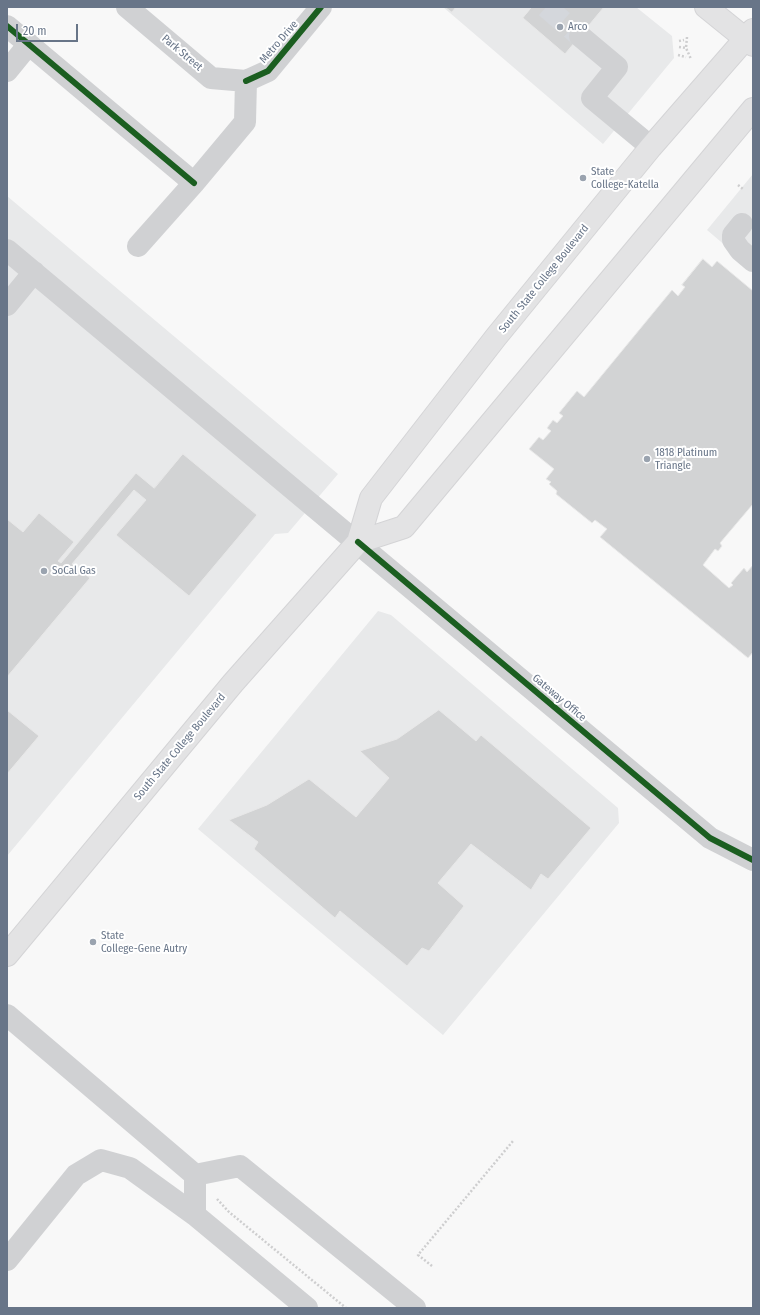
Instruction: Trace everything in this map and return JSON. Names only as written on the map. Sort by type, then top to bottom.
[{"type":"main road","points":[[706,7],[750,38]]},
{"type":"main road","name":"South State College Boulevard","points":[[7,955],[233,683],[358,542],[371,498],[496,337],[651,147],[750,38]]},
{"type":"main road","points":[[358,542],[404,527],[753,109]]},
{"type":"street","name":"Park Street","points":[[127,7],[211,78],[246,81]]},
{"type":"street","name":"Metro Drive","points":[[246,81],[268,71],[321,7]]},
{"type":"street","points":[[7,26],[194,183]]},
{"type":"street","points":[[580,36],[617,68],[592,98],[651,147]]},
{"type":"street","points":[[7,71],[29,44]]},
{"type":"street","points":[[138,246],[194,183],[245,122],[246,81]]},
{"type":"street","points":[[742,224],[733,235],[733,240],[740,250],[753,261]]},
{"type":"street","name":"Gateway Office","points":[[7,250],[178,394],[358,542],[710,838],[753,860]]},
{"type":"street","points":[[7,306],[34,272]]},
{"type":"street","points":[[7,1014],[195,1175],[195,1215]]},
{"type":"street","points":[[7,1260],[76,1175],[101,1160],[130,1168],[195,1215],[307,1308]]},
{"type":"street","points":[[195,1175],[240,1166],[415,1308]]},
{"type":"path","points":[[687,37],[686,48],[691,59]]},
{"type":"path","points":[[679,41],[684,40]]},
{"type":"path","points":[[680,47],[686,48]]},
{"type":"path","points":[[678,55],[686,57]]},
{"type":"path","points":[[738,184],[743,189]]},
{"type":"path","points":[[432,1266],[418,1255],[513,1141]]},
{"type":"path","points":[[195,1175],[229,1212],[346,1308]]},
{"type":"shaded area","points":[[443,7],[636,7],[672,36],[674,58],[603,144]]},
{"type":"shaded area","points":[[753,174],[753,269],[707,230]]},
{"type":"shaded area","points":[[7,196],[338,474],[288,533],[275,534],[7,856]]},
{"type":"shaded area","points":[[378,611],[391,615],[618,808],[619,823],[443,1035],[198,829]]},
{"type":"building","points":[[445,7],[456,7],[452,12]]},
{"type":"building","name":"Arco","points":[[532,7],[604,7],[565,54],[523,18]]},
{"type":"building","name":"1818 Platinum Triangle","points":[[703,259],[712,267],[717,261],[753,291],[753,504],[720,543],[722,546],[718,551],[715,549],[703,565],[729,588],[733,585],[731,583],[744,568],[747,572],[753,565],[753,652],[748,658],[600,537],[607,529],[595,520],[592,523],[556,494],[557,491],[549,484],[551,482],[546,479],[554,469],[529,449],[539,437],[543,440],[551,431],[547,428],[553,420],[557,423],[563,416],[559,413],[577,391],[584,397],[672,290],[678,296],[685,287],[682,285]]},
{"type":"building","name":"SoCal Gas","points":[[183,454],[257,515],[189,596],[116,535],[146,500],[134,490],[72,564],[90,578],[7,677],[7,519],[23,532],[39,513],[74,542],[58,561],[61,563],[136,473],[154,488]]},
{"type":"building","points":[[7,710],[39,736],[7,774]]},
{"type":"building","points":[[439,710],[476,741],[481,735],[591,828],[548,879],[541,874],[531,890],[471,844],[438,883],[464,906],[429,951],[422,948],[407,966],[340,911],[335,918],[254,849],[258,842],[229,820],[267,805],[309,779],[356,817],[389,778],[360,751],[397,739]]},
{"type":"tunnel","points":[[546,7],[580,36]]},
{"type":"cycle path","points":[[246,81],[268,71],[321,7]]},
{"type":"cycle path","points":[[7,26],[194,183]]},
{"type":"cycle path","points":[[358,542],[710,838],[753,860]]},
{"type":"place","name":"Arco","points":[[560,27]]},
{"type":"place","name":"State College-Katella","points":[[583,178]]},
{"type":"place","name":"1818 Platinum Triangle","points":[[647,459]]},
{"type":"place","name":"SoCal Gas","points":[[44,571]]},
{"type":"place","name":"State College-Gene Autry","points":[[93,942]]}]
